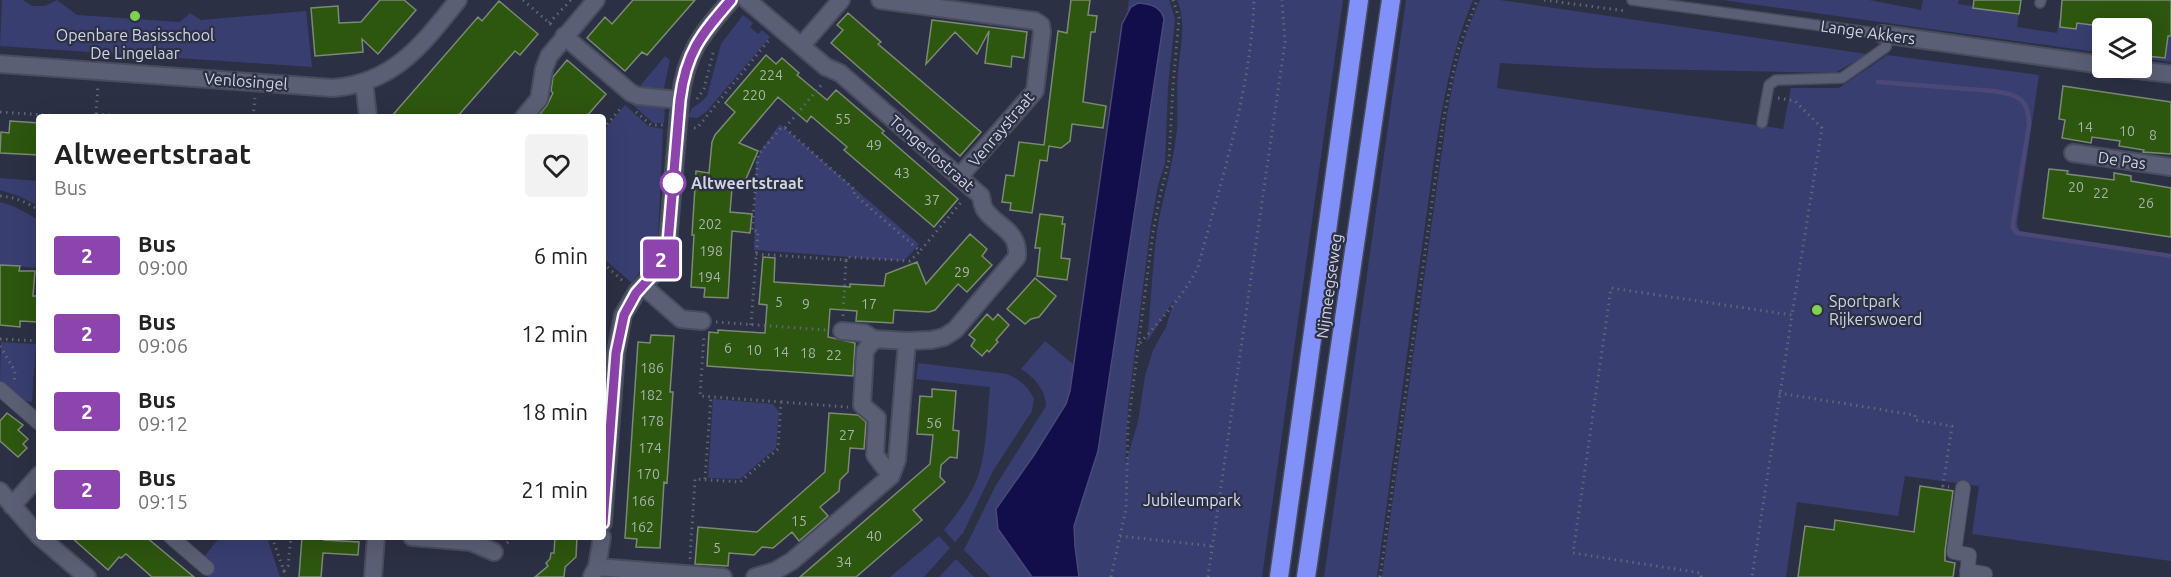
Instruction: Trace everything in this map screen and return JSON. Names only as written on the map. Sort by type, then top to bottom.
[{"type":"highway","name":"Nijmeegseweg","points":[[1279,577],[1359,0]]},
{"type":"highway","name":"Nijmeegseweg","points":[[1306,577],[1391,0]]},
{"type":"street","name":"Venlosingel","points":[[0,64],[333,88],[364,82],[384,73],[421,46],[458,0]]},
{"type":"street","points":[[526,114],[539,99],[543,69],[549,56],[596,0]]},
{"type":"street","points":[[606,451],[616,353],[624,315],[656,271],[668,243],[682,79],[690,54],[703,32],[731,0]]},
{"type":"street","name":"Tongerlostraat","points":[[747,0],[826,67],[840,73],[981,195],[984,208],[1014,237],[1018,245],[1017,257],[955,330],[944,336],[931,340],[907,341],[874,339],[864,333],[842,331]]},
{"type":"street","points":[[802,45],[841,0]]},
{"type":"street","name":"Venraystraat","points":[[880,0],[1035,21],[1041,25],[1035,91],[959,177]]},
{"type":"street","name":"Lange Akkers","points":[[1885,34],[2092,63]]},
{"type":"street","points":[[564,36],[629,98],[680,100]]},
{"type":"street","points":[[2152,72],[2171,74]]},
{"type":"street","points":[[364,82],[368,114]]},
{"type":"street","name":"De Pas","points":[[2073,153],[2171,167]]},
{"type":"street","points":[[640,290],[681,319],[704,321]]},
{"type":"street","points":[[874,339],[865,351],[862,405],[877,418],[875,455],[891,476]]},
{"type":"street","points":[[755,577],[775,571],[792,561],[891,476],[897,460],[907,341]]},
{"type":"street","points":[[0,389],[36,420]]},
{"type":"street","points":[[12,506],[36,478]]},
{"type":"street","points":[[1963,488],[1954,552],[1969,555],[1967,574],[1985,574]]},
{"type":"street","points":[[0,491],[36,534]]},
{"type":"street","points":[[43,540],[87,577]]},
{"type":"street","points":[[174,540],[207,568]]},
{"type":"street","points":[[373,577],[376,540]]},
{"type":"street","points":[[447,540],[471,542],[494,552]]},
{"type":"street","points":[[601,540],[595,572],[723,577]]},
{"type":"lane","name":"Lange Akkers","points":[[1632,0],[1885,34]]},
{"type":"lane","points":[[1762,123],[1769,85],[1776,80],[1842,78],[1886,47],[1885,34]]},
{"type":"path","points":[[523,0],[564,36]]},
{"type":"path","points":[[549,23],[571,0]]},
{"type":"path","points":[[1111,577],[1126,509],[1128,425],[1155,223],[1169,160],[1179,18],[1173,0]]},
{"type":"path","points":[[1139,344],[1191,282],[1198,267],[1242,100],[1251,49],[1254,0]]},
{"type":"path","points":[[1208,577],[1285,42],[1282,0]]},
{"type":"path","points":[[1380,577],[1444,116],[1458,50],[1477,0]]},
{"type":"path","points":[[606,125],[629,98],[651,125],[697,128],[780,27]]},
{"type":"path","points":[[680,100],[690,101],[698,98],[704,89],[716,46]]},
{"type":"path","points":[[751,325],[758,231],[752,231],[758,155],[780,128],[785,128],[833,70]]},
{"type":"path","points":[[96,114],[98,86]]},
{"type":"path","points":[[254,114],[255,96]]},
{"type":"path","points":[[1752,577],[1822,128],[1795,101],[1767,97]]},
{"type":"path","points":[[0,112],[36,114]]},
{"type":"path","points":[[785,128],[920,251]]},
{"type":"path","points":[[867,409],[700,396],[704,321],[842,331],[846,257],[910,261],[973,188]]},
{"type":"path","points":[[0,196],[11,197],[36,208]]},
{"type":"path","points":[[756,254],[846,260]]},
{"type":"path","points":[[606,265],[640,290]]},
{"type":"path","points":[[1701,577],[1701,573],[1573,553],[1611,288],[1792,315]]},
{"type":"path","points":[[0,339],[36,341]]},
{"type":"path","points":[[0,346],[15,371],[12,399]]},
{"type":"path","points":[[1779,393],[1915,415],[1915,420],[1952,426],[1943,486],[1963,488]]},
{"type":"path","points":[[705,479],[711,396]]},
{"type":"path","points":[[689,574],[695,479],[740,482],[778,448],[781,402]]},
{"type":"path","points":[[1120,536],[1212,546]]},
{"type":"path","points":[[273,540],[284,570],[284,577]]},
{"type":"path","points":[[284,570],[288,566],[291,540]]},
{"type":"green space","points":[[2,0],[23,0],[32,6],[45,6],[57,0],[77,15],[180,22],[190,13],[201,20],[306,11],[312,67],[0,46]]},
{"type":"green space","name":"Jubileumpark","points":[[1129,0],[1169,0],[1175,19],[1168,87],[1165,164],[1158,185],[1150,231],[1128,407],[1125,465],[1138,422],[1145,376],[1153,350],[1166,327],[1174,300],[1147,342],[1157,231],[1177,129],[1177,80],[1182,18],[1177,0],[1343,0],[1262,577],[1079,577],[1074,526],[1098,451],[1164,19],[1154,5],[1139,4],[1127,12]]},
{"type":"green space","points":[[1406,0],[1473,0],[1454,55],[1442,111],[1377,577],[1324,577]]},
{"type":"green space","name":"Sportpark Rijkerswoerd","points":[[1480,0],[1500,0],[1867,54],[1835,73],[1593,68],[1500,63],[1497,88],[1783,129],[1791,88],[1839,88],[1887,55],[2039,75],[2017,224],[2020,232],[2171,254],[2171,561],[1972,534],[1979,486],[1905,476],[1898,516],[1797,502],[1786,577],[1382,577],[1447,115],[1459,56]]},
{"type":"green space","points":[[1722,0],[1869,0],[1921,10],[1923,0],[1959,0],[1958,4],[2019,13],[2017,27],[2057,33],[2059,19],[2092,23],[2092,51]]},
{"type":"green space","points":[[743,15],[753,23],[750,27],[758,34],[762,30],[770,37],[706,112],[697,118],[688,117],[692,108],[707,96],[721,44]]},
{"type":"green space","points":[[2152,32],[2171,35],[2171,62],[2152,59]]},
{"type":"green space","points":[[665,56],[670,60],[663,93],[636,91]]},
{"type":"green space","points":[[634,102],[665,105],[664,123],[653,123],[632,104]]},
{"type":"green space","points":[[625,105],[648,126],[663,129],[658,239],[655,249],[632,283],[606,261],[606,128]]},
{"type":"green space","points":[[780,124],[919,244],[904,261],[754,250],[756,161]]},
{"type":"green space","points":[[0,178],[36,181],[36,204],[19,196],[0,190]]},
{"type":"green space","points":[[0,202],[36,218],[36,268],[0,265]]},
{"type":"green space","points":[[1045,341],[1074,365],[1070,391],[1066,404],[996,509],[998,529],[1032,577],[990,577],[964,550],[996,485],[1046,406],[1044,395],[1038,385],[1021,369]]},
{"type":"green space","points":[[1,342],[36,344],[32,402],[20,400],[0,381]]},
{"type":"green space","points":[[918,363],[1007,374],[1023,384],[1034,399],[1032,411],[993,471],[963,533],[955,542],[944,530],[958,512],[977,479],[985,446],[990,387],[916,379]]},
{"type":"green space","points":[[713,399],[773,404],[779,412],[776,448],[740,479],[708,478]]},
{"type":"green space","points":[[939,536],[950,548],[924,577],[890,577]]},
{"type":"green space","points":[[218,540],[268,540],[280,577],[207,577],[215,568],[203,558]]},
{"type":"green space","points":[[956,559],[974,577],[939,577]]},
{"type":"shaded area","points":[[1138,3],[1158,8],[1164,19],[1098,451],[1074,526],[1079,577],[1032,577],[998,529],[996,509],[1066,404],[1070,391],[1122,24],[1131,7]]},
{"type":"building","points":[[380,0],[404,0],[416,10],[378,54],[362,39],[363,52],[315,56],[311,8],[338,6],[339,23],[361,22]]},
{"type":"building","points":[[633,0],[695,0],[647,55],[642,52],[625,71],[587,38],[605,17],[612,24]]},
{"type":"building","points":[[1071,0],[1090,0],[1088,15],[1097,16],[1095,32],[1091,32],[1083,102],[1106,106],[1103,128],[1072,124],[1070,141],[1061,148],[1049,146],[1047,161],[1040,160],[1032,213],[1010,210],[1011,203],[1002,202],[1006,175],[1014,176],[1019,142],[1044,145],[1058,31],[1067,33]]},
{"type":"building","points":[[1974,0],[2021,0],[2019,14],[1973,8]]},
{"type":"building","points":[[2062,0],[2171,0],[2171,36],[2168,36],[2165,58],[2152,57],[2152,18],[2092,18],[2092,25],[2077,23],[2076,29],[2060,27]]},
{"type":"building","points":[[499,1],[538,34],[520,55],[515,51],[460,114],[394,114],[478,17],[482,21]]},
{"type":"building","points":[[848,13],[881,42],[878,44],[981,132],[960,156],[831,43],[843,30],[837,25]]},
{"type":"building","points":[[932,20],[1027,32],[1024,58],[1012,56],[1011,67],[985,63],[989,31],[977,54],[955,32],[926,64]]},
{"type":"building","points":[[766,55],[776,64],[782,58],[799,73],[797,75],[827,100],[836,90],[958,199],[934,227],[844,150],[847,147],[811,116],[807,122],[778,97],[739,143],[758,151],[742,188],[732,188],[730,212],[752,214],[750,233],[732,231],[728,298],[704,297],[705,288],[691,287],[696,171],[709,173],[712,142],[715,135],[735,112],[725,103]]},
{"type":"building","points":[[567,60],[606,94],[589,114],[540,114],[553,93],[551,91],[553,77]]},
{"type":"building","points":[[2063,86],[2171,102],[2171,154],[2143,152],[2144,150],[2119,146],[2120,141],[2092,137],[2091,143],[2062,138],[2065,120],[2059,119]]},
{"type":"building","points":[[10,121],[36,123],[36,155],[0,153],[1,132],[9,133]]},
{"type":"building","points":[[2049,169],[2068,171],[2067,174],[2114,180],[2114,173],[2131,176],[2131,181],[2171,188],[2171,237],[2043,218]]},
{"type":"building","points":[[1040,214],[1063,217],[1062,224],[1065,224],[1061,258],[1070,259],[1067,280],[1037,276],[1040,248],[1035,248]]},
{"type":"building","points":[[970,234],[987,249],[982,256],[992,265],[967,292],[958,284],[935,310],[929,312],[894,310],[893,323],[856,321],[857,311],[830,309],[828,337],[855,343],[853,376],[707,366],[709,332],[718,333],[718,330],[765,333],[767,305],[759,304],[763,257],[775,258],[774,282],[850,287],[850,284],[884,286],[886,274],[917,262],[926,284]]},
{"type":"building","points":[[0,265],[20,266],[19,271],[35,271],[33,296],[36,296],[36,322],[20,321],[20,327],[0,325]]},
{"type":"building","points":[[1035,278],[1056,296],[1039,317],[1025,324],[1007,309]]},
{"type":"building","points":[[987,314],[993,320],[998,314],[1009,325],[996,340],[998,342],[982,356],[971,346],[975,340],[969,335]]},
{"type":"building","points":[[651,335],[674,336],[667,483],[664,482],[660,548],[636,547],[637,539],[625,538],[638,342],[650,343]]},
{"type":"building","points":[[932,389],[956,391],[953,430],[959,431],[957,458],[950,457],[941,465],[940,477],[945,482],[913,510],[922,520],[856,577],[800,577],[930,464],[933,435],[917,434],[920,396],[932,397]]},
{"type":"building","points":[[7,413],[23,425],[18,430],[28,439],[23,444],[27,448],[18,457],[0,441],[0,421]]},
{"type":"building","points":[[829,413],[858,415],[866,422],[864,449],[850,448],[848,472],[840,480],[839,491],[820,507],[828,516],[799,541],[792,532],[773,548],[762,547],[754,555],[729,553],[728,566],[695,564],[698,527],[757,532],[825,472]]},
{"type":"building","points":[[1920,486],[1953,491],[1945,561],[1955,563],[1953,577],[1798,577],[1805,526],[1834,530],[1835,520],[1914,532]]},
{"type":"building","points":[[74,540],[150,540],[194,577],[152,577],[126,554],[119,557],[108,570]]},
{"type":"building","points":[[302,540],[359,542],[358,555],[323,553],[321,577],[299,577]]},
{"type":"building","points":[[555,540],[577,540],[576,557],[565,567],[564,577],[535,577],[548,566],[546,563],[551,553],[554,553]]},
{"type":"waterway","points":[[1878,82],[2001,92],[2015,96],[2024,103],[2029,125],[2013,223],[2013,228],[2017,233],[2171,256]]},
{"type":"bus line","name":"2","points":[[606,484],[616,353],[624,315],[636,293],[656,271],[668,243],[682,79],[690,54],[703,32],[731,0]]},
{"type":"place","name":"Openbare Basisschool De Lingelaar","points":[[135,16]]},
{"type":"place","name":"Altweertstraat","points":[[673,183]]},
{"type":"place","name":"Sportpark Rijkerswoerd","points":[[1817,310]]}]
